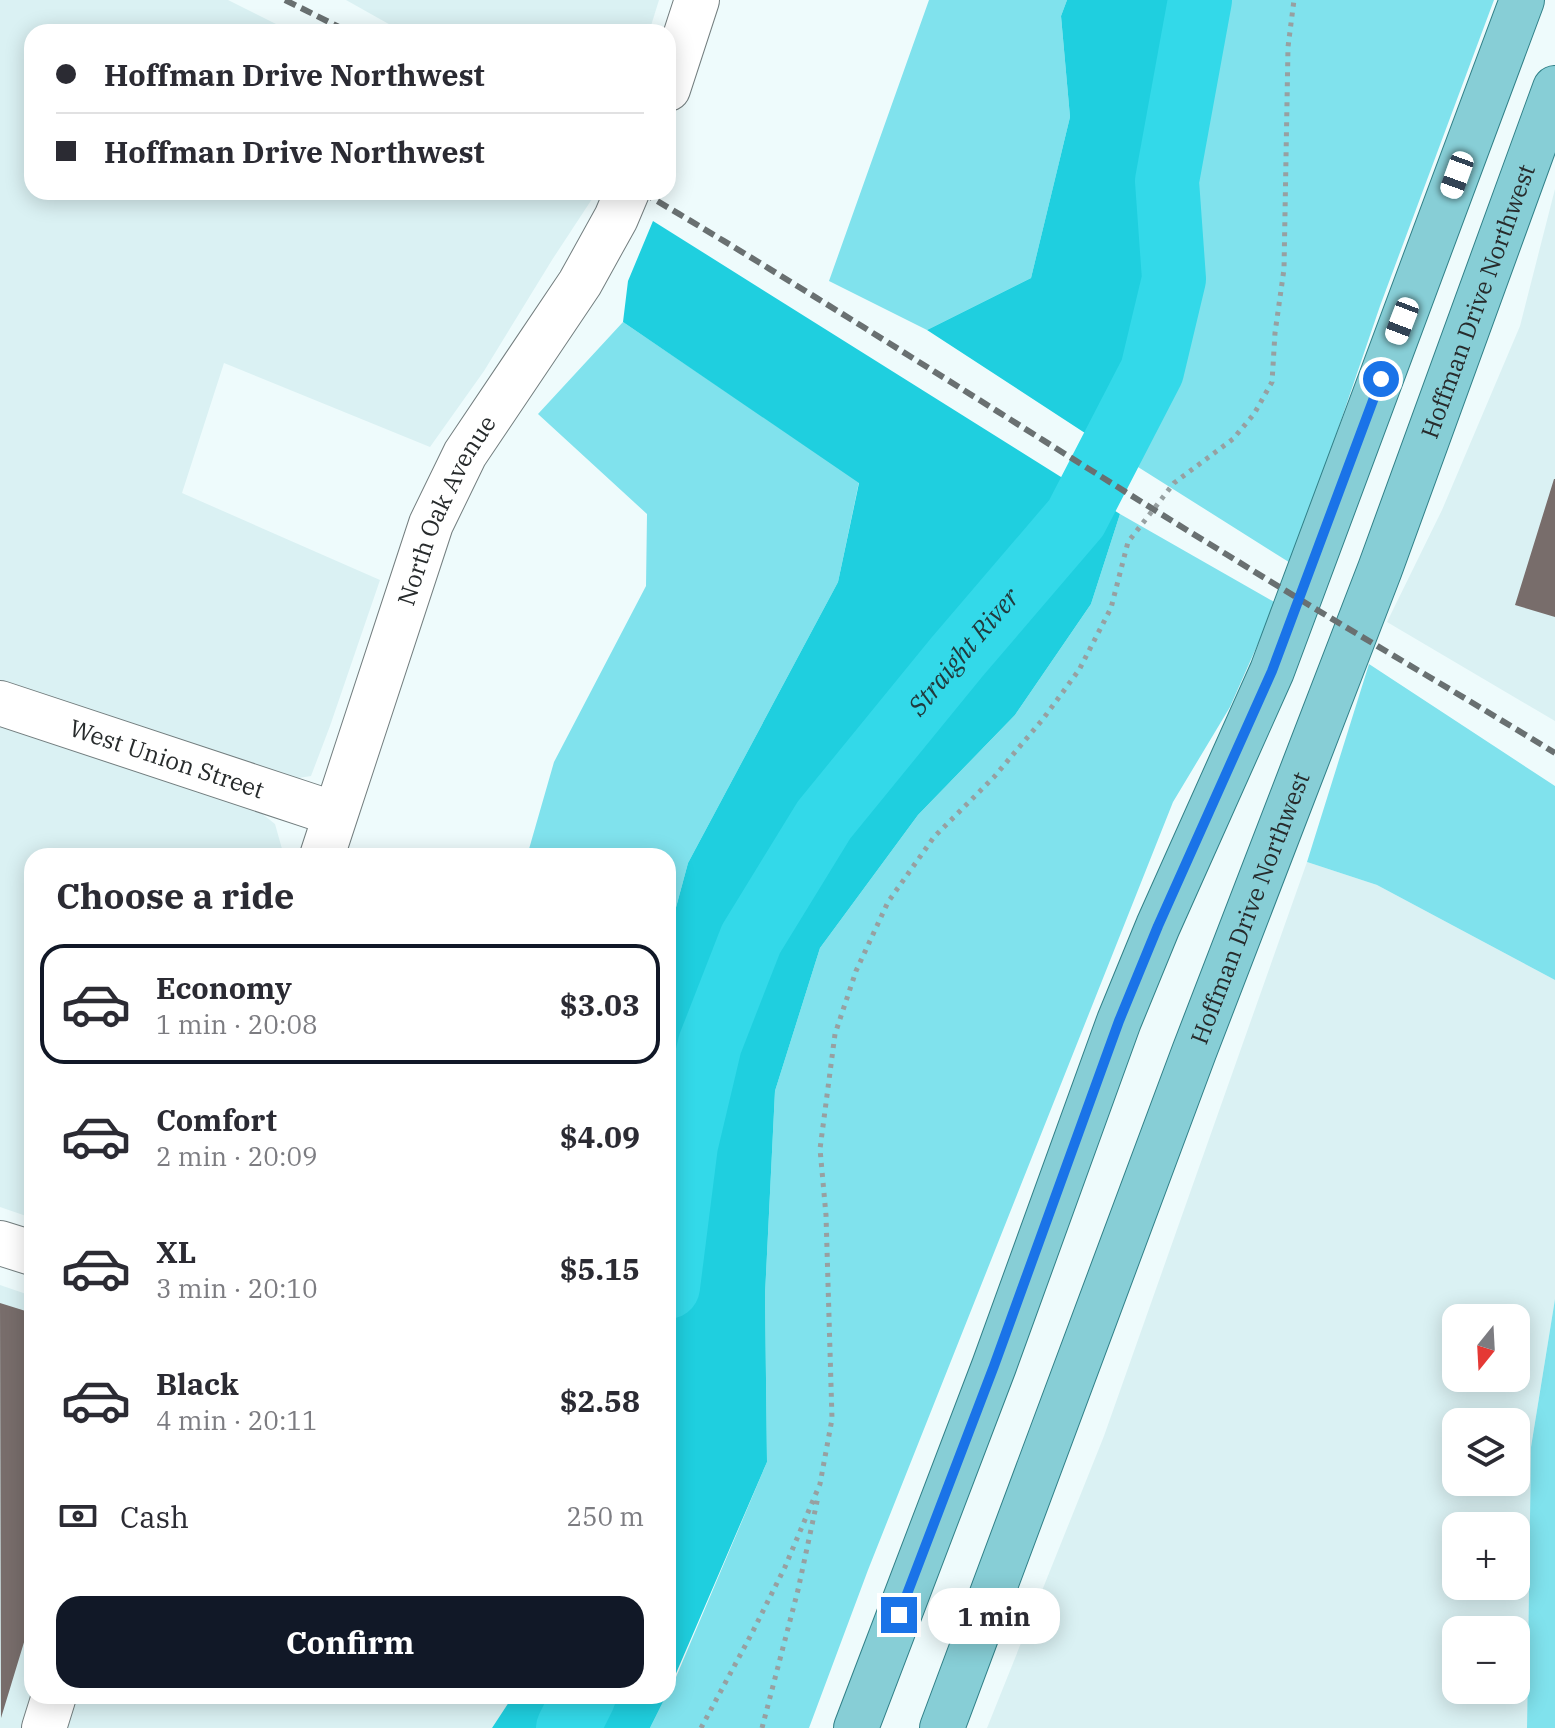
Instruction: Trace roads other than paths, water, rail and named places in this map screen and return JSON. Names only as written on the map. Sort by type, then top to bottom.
[{"type":"main road","points":[[856,1728],[994,1366],[1119,1021],[1272,671],[1522,0]]},
{"type":"main road","name":"Hoffman Drive Northwest","points":[[942,1728],[1189,1067],[1380,569],[1555,88]]},
{"type":"street","points":[[676,64],[697,0]]},
{"type":"street","name":"North Oak Avenue","points":[[324,848],[431,524],[465,454],[580,283],[624,200]]},
{"type":"street","name":"West Union Street","points":[[0,703],[335,814]]},
{"type":"street","points":[[0,1243],[24,1250]]},
{"type":"street","points":[[44,1728],[52,1704]]},
{"type":"waterway","name":"Straight River","points":[[676,1224],[686,1145],[710,1044],[751,939],[824,820],[1076,518],[1152,371],[1174,279],[1167,181],[1200,0]]},
{"type":"waterway","name":"Straight River","points":[[568,1728],[580,1704]]},
{"type":"railway","points":[[285,0],[333,24]]},
{"type":"railway","points":[[655,200],[1274,584],[1555,753]]}]
